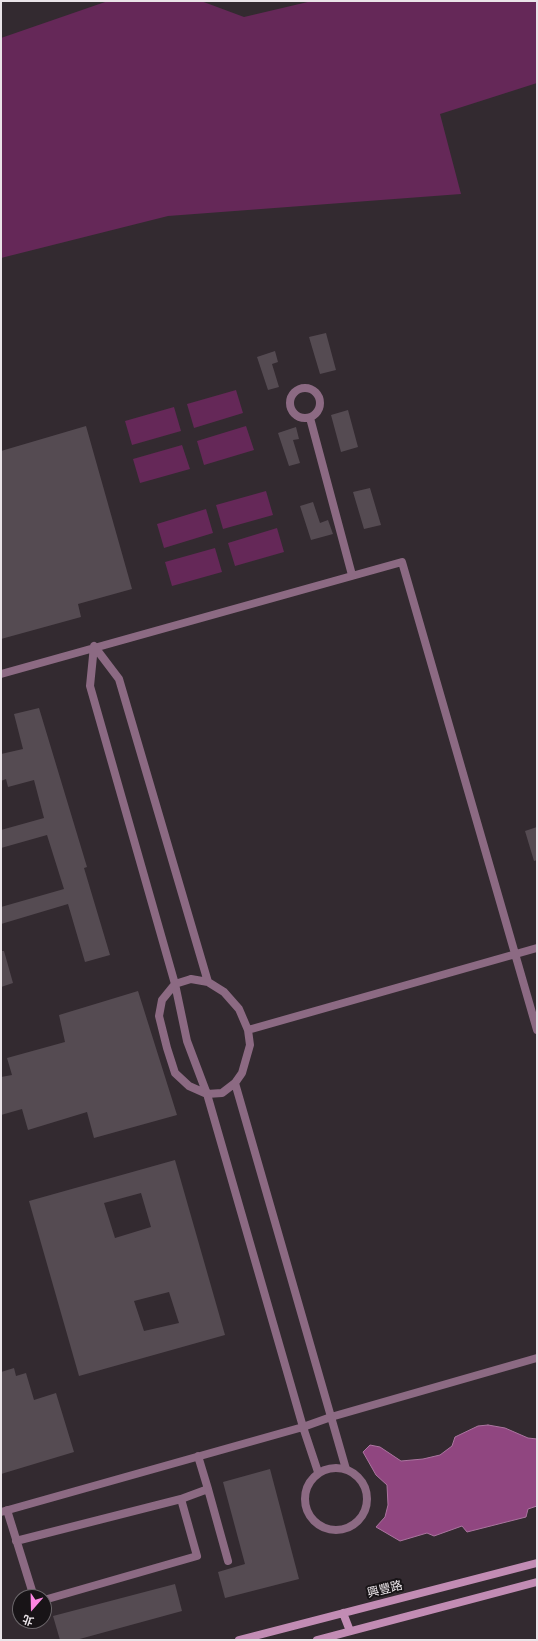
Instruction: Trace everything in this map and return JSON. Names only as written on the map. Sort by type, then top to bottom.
[{"type":"main road","name":"興豐路","points":[[239,1640],[537,1563]]},
{"type":"main road","points":[[317,1640],[537,1582]]},
{"type":"main road","points":[[344,1613],[350,1631]]},
{"type":"lane","points":[[310,418],[352,575]]},
{"type":"lane","points":[[1,674],[94,646],[402,562],[537,1030]]},
{"type":"lane","points":[[94,646],[119,679],[208,982]]},
{"type":"lane","points":[[94,646],[90,686],[175,984],[187,1041],[207,1094],[303,1427],[318,1472]]},
{"type":"lane","points":[[248,1030],[537,948]]},
{"type":"lane","points":[[191,979],[208,982],[224,992],[239,1009],[248,1030],[250,1045],[242,1073],[235,1083],[222,1093],[207,1094],[189,1086],[175,1073],[159,1016],[162,1000],[175,984],[191,979]]},
{"type":"lane","points":[[235,1083],[346,1469]]},
{"type":"lane","points":[[31,1589],[16,1541],[4,1511],[303,1427],[537,1358]]},
{"type":"lane","points":[[198,1456],[228,1562]]},
{"type":"lane","points":[[332,1468],[346,1469],[358,1476],[366,1488],[368,1502],[363,1515],[354,1525],[340,1530],[326,1529],[314,1522],[306,1510],[304,1496],[309,1482],[318,1472],[332,1468]]},
{"type":"lane","points":[[16,1541],[181,1499],[208,1489]]},
{"type":"lane","points":[[52,1598],[197,1556],[181,1499]]},
{"type":"shaded area","points":[[108,1],[201,1],[244,17],[312,1],[537,1],[537,83],[440,114],[461,194],[168,216],[1,258],[1,38]]},
{"type":"shaded area","points":[[236,390],[243,413],[194,428],[187,404]]},
{"type":"shaded area","points":[[174,407],[181,431],[132,445],[125,421]]},
{"type":"shaded area","points":[[246,426],[254,450],[204,465],[197,441]]},
{"type":"shaded area","points":[[182,445],[190,469],[140,483],[133,459]]},
{"type":"shaded area","points":[[266,491],[273,515],[223,529],[216,505]]},
{"type":"shaded area","points":[[206,509],[213,533],[164,548],[157,524]]},
{"type":"shaded area","points":[[277,528],[284,552],[235,566],[228,543]]},
{"type":"shaded area","points":[[215,548],[222,572],[172,586],[165,562]]},
{"type":"shaded area","points":[[488,1425],[505,1428],[528,1438],[537,1439],[537,1506],[528,1509],[526,1517],[467,1532],[462,1526],[434,1536],[427,1533],[400,1541],[376,1527],[385,1517],[388,1505],[387,1485],[376,1475],[363,1452],[370,1445],[380,1447],[401,1461],[423,1459],[440,1455],[452,1446],[455,1437],[478,1426]]},
{"type":"building","points":[[326,333],[336,370],[320,374],[309,337]]},
{"type":"building","points":[[275,351],[278,362],[272,364],[279,387],[268,390],[257,357]]},
{"type":"building","points":[[348,410],[358,447],[341,452],[331,415]]},
{"type":"building","points":[[86,426],[132,589],[78,604],[81,617],[1,639],[1,451]]},
{"type":"building","points":[[296,427],[299,439],[293,440],[300,463],[289,466],[278,433]]},
{"type":"building","points":[[370,488],[381,525],[364,529],[353,492]]},
{"type":"building","points":[[313,502],[320,523],[328,520],[333,534],[311,540],[300,506]]},
{"type":"building","points":[[39,708],[87,867],[84,868],[110,955],[85,962],[68,904],[1,924],[1,907],[64,889],[47,835],[1,848],[1,830],[44,818],[34,780],[8,787],[6,779],[1,781],[1,754],[23,749],[14,714]]},
{"type":"building","points":[[537,827],[537,860],[534,861],[525,831]]},
{"type":"building","points":[[1,951],[4,951],[13,983],[1,987]]},
{"type":"building","points":[[138,991],[177,1115],[94,1138],[87,1112],[28,1130],[22,1109],[1,1115],[1,1077],[12,1075],[7,1058],[65,1042],[59,1015]]},
{"type":"building","points":[[175,1160],[225,1335],[79,1376],[29,1201]],"holes":[[[141,1193],[151,1227],[115,1238],[104,1203]],[[169,1292],[179,1323],[144,1331],[134,1301]]]},
{"type":"building","points":[[14,1368],[16,1376],[26,1373],[34,1400],[56,1393],[74,1452],[1,1474],[1,1372]]},
{"type":"building","points":[[270,1469],[299,1579],[225,1598],[218,1572],[245,1564],[223,1482]]},
{"type":"building","points":[[175,1584],[182,1611],[76,1640],[60,1640],[53,1616]]}]
